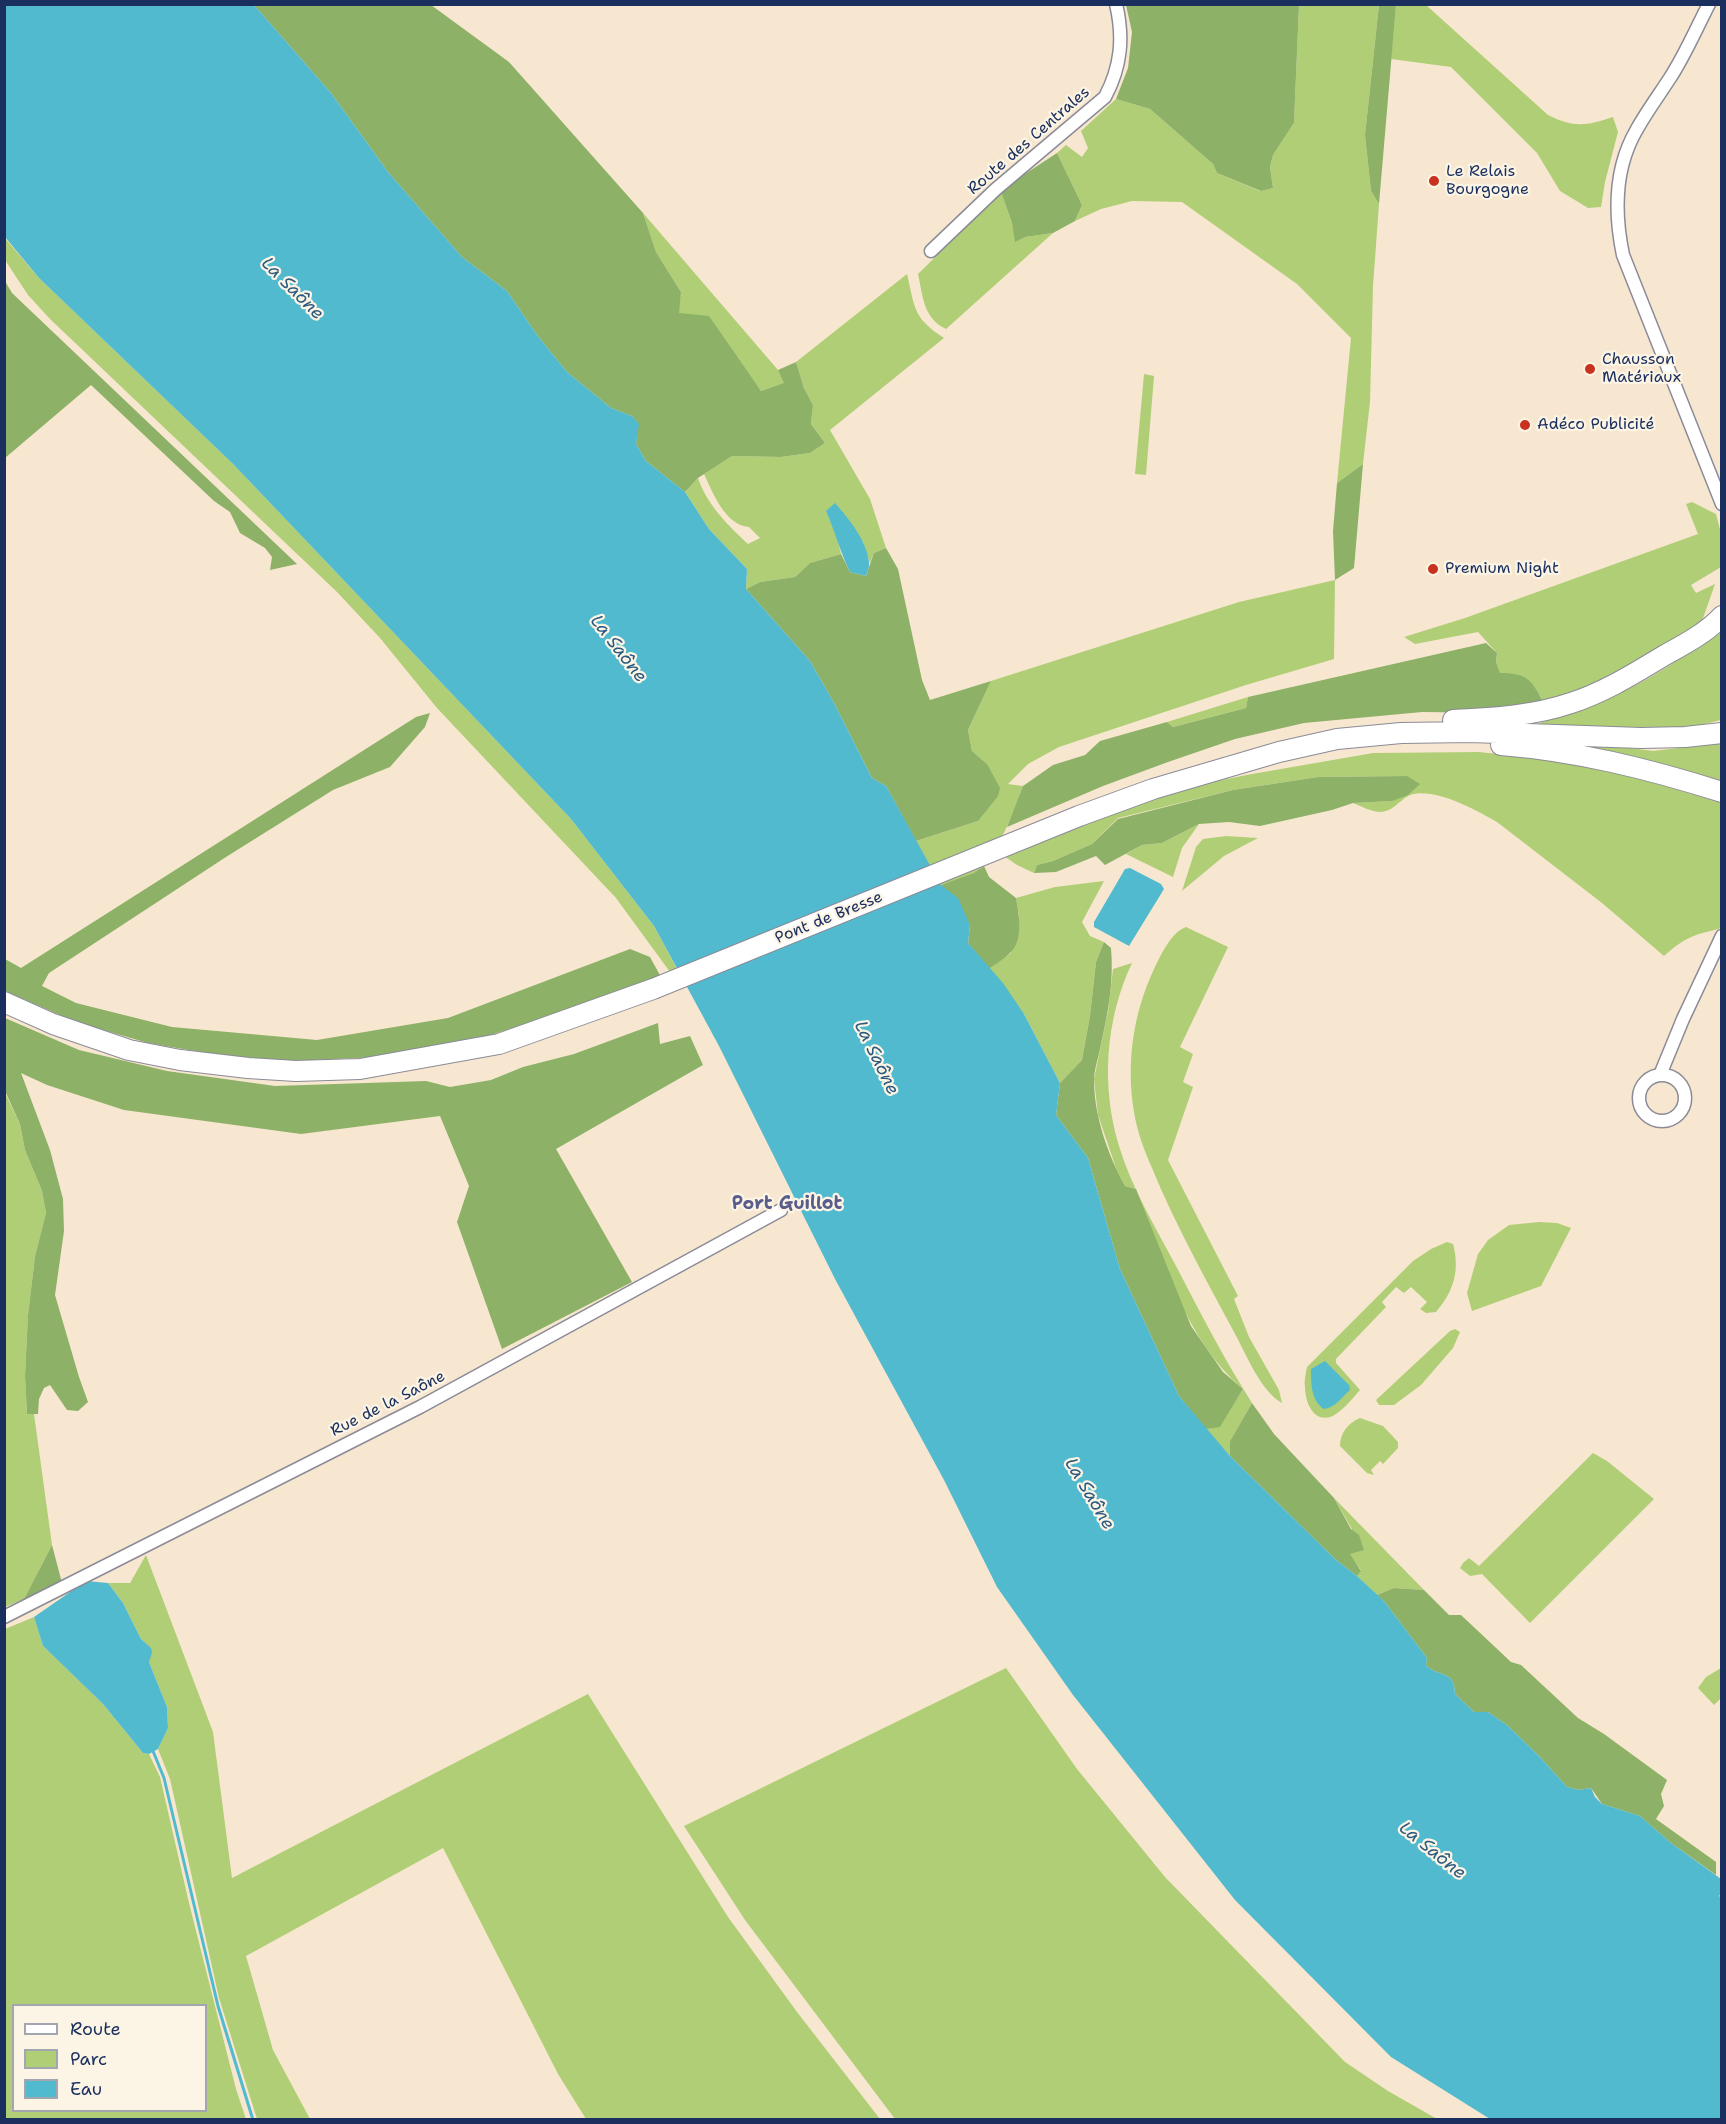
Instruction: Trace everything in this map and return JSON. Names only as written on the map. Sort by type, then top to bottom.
[{"type":"main road","points":[[1279,752],[1427,721],[1515,715],[1571,703],[1630,676],[1705,632],[1722,616]]},
{"type":"main road","points":[[1337,739],[1440,732],[1641,738],[1722,733]]},
{"type":"main road","points":[[1279,752],[1418,742],[1504,745],[1601,759],[1722,792]]},
{"type":"main road","name":"Pont de Bresse","points":[[4,1002],[53,1024],[129,1050],[180,1060],[248,1068],[296,1071],[360,1069],[499,1044],[653,989],[1153,789],[1279,752]]},
{"type":"street","name":"Route des Centrales","points":[[931,251],[996,189],[1106,97],[1116,77],[1120,55],[1119,17],[1116,4]]},
{"type":"street","points":[[1709,4],[1682,60],[1636,129],[1627,148],[1622,165],[1617,202],[1619,236],[1623,255],[1722,504]]},
{"type":"street","points":[[1660,1075],[1720,940]]},
{"type":"street","name":"Rue de la Saône","points":[[4,1617],[420,1407],[781,1210]]},
{"type":"green space","points":[[1396,4],[1426,5],[1548,115],[1573,124],[1595,122],[1613,117],[1618,132],[1601,207],[1588,208],[1560,191],[1537,153],[1451,67],[1391,59]]},
{"type":"green space","points":[[254,5],[431,5],[509,62],[643,213],[656,252],[681,292],[679,313],[709,316],[761,391],[784,383],[778,370],[796,362],[804,388],[813,405],[811,424],[825,443],[810,453],[781,457],[732,456],[698,478],[685,492],[646,461],[636,444],[638,424],[632,416],[611,408],[567,372],[537,335],[507,291],[462,257],[388,172],[331,93]]},
{"type":"green space","points":[[1126,5],[1299,5],[1294,123],[1273,155],[1270,167],[1273,188],[1261,191],[1217,173],[1213,164],[1150,109],[1116,99],[1128,68],[1132,32]]},
{"type":"green space","points":[[1299,5],[1379,5],[1365,135],[1371,191],[1379,204],[1373,286],[1370,402],[1363,464],[1337,483],[1351,338],[1297,284],[1182,202],[1132,201],[1101,209],[1075,221],[1082,205],[1057,153],[1066,145],[1082,157],[1088,148],[1081,131],[1116,99],[1150,109],[1213,164],[1217,173],[1260,191],[1273,188],[1270,167],[1273,155],[1294,123]]},
{"type":"green space","points":[[1379,5],[1396,5],[1379,204],[1371,191],[1365,135]]},
{"type":"green space","points":[[1057,153],[1082,205],[1075,221],[1053,233],[1025,237],[1015,242],[1012,223],[1001,192]]},
{"type":"green space","points":[[1001,192],[1016,241],[1025,237],[1053,233],[946,329],[928,313],[918,274]]},
{"type":"green space","points":[[643,213],[778,370],[785,383],[761,391],[748,374],[678,313],[681,292],[656,252]]},
{"type":"green space","points":[[4,237],[39,278],[233,464],[571,819],[654,926],[677,969],[670,972],[616,898],[437,708],[380,638],[337,592],[50,319],[28,295],[5,260]]},
{"type":"green space","points":[[907,274],[912,296],[921,318],[944,338],[830,430],[870,499],[886,548],[874,553],[870,563],[863,542],[826,511],[835,530],[841,554],[810,563],[795,577],[760,582],[746,589],[747,569],[709,529],[685,492],[698,478],[713,506],[740,537],[748,544],[760,538],[749,527],[733,521],[716,499],[704,474],[732,456],[781,457],[810,453],[825,443],[811,424],[813,405],[804,388],[796,362]]},
{"type":"green space","points":[[5,281],[12,293],[297,564],[270,570],[272,557],[265,548],[240,533],[230,512],[214,501],[91,385],[5,458]]},
{"type":"green space","points":[[1144,374],[1154,376],[1146,475],[1135,474]]},
{"type":"green space","points":[[1363,464],[1354,568],[1335,580],[1333,531],[1337,483]]},
{"type":"green space","points":[[1692,502],[1716,514],[1721,533],[1721,567],[1691,585],[1696,593],[1715,584],[1701,624],[1623,676],[1545,706],[1533,685],[1524,677],[1500,674],[1496,662],[1497,653],[1478,632],[1415,644],[1404,637],[1465,618],[1698,534],[1686,504]]},
{"type":"green space","points":[[886,548],[898,569],[922,680],[930,700],[991,681],[968,730],[972,751],[987,764],[1000,788],[998,796],[978,821],[916,841],[886,786],[872,778],[810,661],[746,589],[760,582],[795,577],[810,563],[841,554],[850,572],[866,576],[874,553]]},
{"type":"green space","points":[[1335,580],[1334,659],[1246,685],[1059,747],[1028,764],[1008,784],[1023,786],[1004,833],[991,856],[976,872],[941,885],[916,841],[978,821],[987,764],[972,751],[968,730],[991,681],[1239,602]]},
{"type":"green space","points":[[1716,632],[1721,632],[1721,720],[1684,729],[1642,730],[1537,724],[1629,689],[1693,650]]},
{"type":"green space","points":[[1486,643],[1497,653],[1496,662],[1500,673],[1510,673],[1529,680],[1545,706],[1502,713],[1422,712],[1304,723],[1235,739],[1168,762],[1103,786],[1007,827],[1023,786],[1053,765],[1085,755],[1100,741],[1167,722],[1173,727],[1246,708],[1248,697]]},
{"type":"green space","points":[[1248,697],[1246,708],[1173,727],[1167,722]]},
{"type":"green space","points":[[430,713],[425,727],[390,767],[333,790],[226,857],[49,973],[42,986],[76,1003],[172,1027],[317,1040],[448,1018],[630,949],[650,957],[661,977],[559,1014],[474,1040],[379,1057],[290,1061],[218,1055],[148,1043],[76,1022],[5,991],[5,959],[21,968],[416,717]]},
{"type":"green space","points":[[1522,742],[1615,746],[1653,751],[1721,743],[1721,787]]},
{"type":"green space","points":[[1479,752],[1614,770],[1721,803],[1721,925],[1719,929],[1689,938],[1664,956],[1602,903],[1497,822],[1478,812],[1443,797],[1420,793],[1408,796],[1390,810],[1380,812],[1353,803],[1392,801],[1407,776],[1318,777],[1233,790],[1118,818],[1092,844],[1053,861],[1037,865],[1034,873],[1004,856],[1023,846],[1186,787],[1373,753]]},
{"type":"green space","points":[[1407,776],[1420,784],[1408,795],[1392,801],[1353,803],[1260,826],[1229,822],[1199,824],[1162,843],[1142,845],[1105,865],[1096,856],[1056,872],[1034,873],[1037,865],[1053,861],[1092,844],[1118,819],[1233,790],[1318,777]]},
{"type":"green space","points":[[1199,824],[1182,848],[1173,877],[1126,854],[1142,845],[1162,843]]},
{"type":"green space","points":[[1226,836],[1258,838],[1224,856],[1182,891],[1196,847],[1203,839]]},
{"type":"green space","points":[[984,866],[989,877],[1016,898],[1019,920],[1019,935],[1014,949],[989,969],[968,943],[970,925],[941,885],[974,873]]},
{"type":"green space","points":[[1104,881],[1082,922],[1090,936],[1104,942],[1096,962],[1082,1060],[1060,1083],[1024,1014],[989,969],[1011,953],[1019,916],[1016,898],[1055,887]]},
{"type":"green space","points":[[1186,927],[1228,947],[1180,1047],[1193,1054],[1183,1082],[1193,1087],[1168,1160],[1238,1296],[1234,1299],[1249,1337],[1279,1390],[1282,1403],[1267,1390],[1254,1371],[1191,1251],[1149,1161],[1135,1119],[1131,1057],[1136,1021],[1147,986],[1163,951],[1171,939]]},
{"type":"green space","points":[[1104,942],[1111,948],[1112,972],[1108,1008],[1094,1076],[1099,1121],[1113,1161],[1125,1186],[1136,1189],[1191,1326],[1223,1372],[1243,1389],[1220,1427],[1206,1429],[1179,1396],[1120,1269],[1088,1158],[1056,1115],[1060,1083],[1082,1060],[1096,962]]},
{"type":"green space","points":[[1132,963],[1116,1007],[1111,1030],[1108,1077],[1113,1124],[1124,1162],[1136,1189],[1125,1186],[1117,1171],[1098,1115],[1094,1079],[1108,1011],[1113,969]]},
{"type":"green space","points":[[5,1018],[79,1050],[167,1071],[275,1086],[426,1081],[450,1087],[491,1080],[523,1067],[574,1054],[658,1023],[660,1044],[690,1036],[703,1065],[556,1149],[632,1282],[502,1349],[457,1222],[469,1186],[440,1116],[301,1134],[124,1110],[47,1085],[21,1073],[50,1150],[63,1199],[64,1231],[55,1295],[88,1402],[78,1411],[67,1410],[50,1385],[44,1388],[39,1399],[38,1414],[27,1414],[25,1376],[28,1315],[35,1256],[46,1213],[42,1191],[25,1150],[20,1124],[5,1091]]},
{"type":"green space","points":[[4,1091],[20,1124],[25,1150],[42,1191],[46,1213],[35,1256],[28,1315],[25,1376],[27,1414],[34,1414],[52,1545],[24,1599],[5,1607]]},
{"type":"green space","points":[[1137,1193],[1212,1335],[1252,1403],[1230,1441],[1230,1456],[1206,1429],[1220,1426],[1243,1389],[1205,1346],[1191,1322],[1167,1270]]},
{"type":"green space","points":[[1557,1223],[1571,1228],[1541,1286],[1472,1311],[1467,1293],[1478,1254],[1488,1240],[1509,1225]]},
{"type":"green space","points":[[1447,1242],[1453,1244],[1456,1263],[1454,1280],[1442,1304],[1436,1312],[1426,1313],[1420,1309],[1427,1302],[1411,1287],[1404,1293],[1396,1287],[1382,1302],[1386,1307],[1336,1359],[1336,1363],[1360,1390],[1336,1414],[1323,1418],[1317,1416],[1307,1400],[1305,1382],[1307,1367],[1413,1261]]},
{"type":"green space","points":[[1455,1329],[1460,1332],[1453,1348],[1421,1385],[1394,1405],[1379,1405],[1376,1400],[1450,1331]]},
{"type":"green space","points":[[1252,1403],[1274,1434],[1334,1498],[1351,1529],[1359,1535],[1364,1550],[1350,1554],[1361,1571],[1357,1576],[1335,1559],[1230,1456],[1230,1441]]},
{"type":"green space","points":[[1360,1418],[1383,1426],[1398,1442],[1398,1448],[1383,1464],[1380,1461],[1371,1470],[1374,1475],[1367,1473],[1340,1446],[1341,1437],[1346,1429]]},
{"type":"green space","points":[[1593,1453],[1607,1461],[1654,1499],[1530,1623],[1482,1574],[1470,1576],[1460,1568],[1469,1558],[1479,1566]]},
{"type":"green space","points":[[1334,1498],[1424,1590],[1394,1588],[1377,1595],[1357,1576],[1361,1570],[1349,1554],[1352,1529]]},
{"type":"green space","points":[[52,1545],[62,1583],[24,1599]]},
{"type":"green space","points":[[146,1555],[213,1732],[232,1878],[588,1694],[728,1917],[797,2012],[880,2119],[586,2119],[558,2074],[443,1848],[246,1956],[273,2050],[310,2119],[257,2119],[219,1998],[170,1779],[158,1749],[168,1728],[167,1707],[149,1662],[150,1648],[141,1639],[123,1603],[108,1583],[130,1583]]},
{"type":"green space","points":[[1394,1588],[1424,1590],[1449,1615],[1461,1615],[1511,1662],[1521,1665],[1578,1718],[1667,1780],[1661,1794],[1664,1806],[1656,1819],[1716,1862],[1716,1875],[1671,1843],[1640,1816],[1602,1804],[1591,1788],[1579,1790],[1567,1787],[1507,1725],[1488,1712],[1474,1712],[1455,1694],[1449,1677],[1426,1665],[1427,1658],[1377,1595]]},
{"type":"green space","points":[[34,1617],[43,1646],[103,1704],[143,1753],[149,1754],[160,1777],[189,1903],[236,2089],[246,2119],[5,2120],[5,1629]]},
{"type":"green space","points":[[1006,1668],[1077,1769],[1165,1877],[1345,2062],[1388,2091],[1437,2119],[895,2119],[745,1920],[684,1826]]},
{"type":"green space","points":[[1721,1668],[1721,1698],[1714,1705],[1698,1688],[1706,1677]]},
{"type":"water","name":"La Saône","points":[[4,5],[254,5],[331,93],[388,172],[462,257],[507,291],[537,335],[567,372],[611,408],[632,416],[639,424],[636,444],[646,461],[685,492],[709,529],[747,569],[746,589],[810,661],[872,778],[886,786],[941,885],[958,898],[970,925],[968,943],[1003,983],[1024,1014],[1060,1083],[1056,1115],[1088,1158],[1120,1269],[1179,1396],[1230,1456],[1335,1559],[1384,1601],[1427,1658],[1426,1665],[1449,1677],[1455,1694],[1474,1712],[1488,1712],[1507,1725],[1567,1787],[1579,1790],[1591,1788],[1595,1797],[1602,1804],[1640,1816],[1671,1843],[1721,1879],[1719,1896],[1722,1898],[1721,2119],[1490,2119],[1391,2057],[1235,1900],[1073,1695],[997,1587],[944,1480],[835,1279],[719,1046],[654,926],[571,819],[233,464],[39,278],[5,237]]},
{"type":"water","points":[[835,503],[865,546],[869,564],[866,576],[850,572],[846,564],[826,511]]},
{"type":"water","points":[[1130,868],[1161,884],[1164,889],[1129,946],[1094,927],[1094,922],[1125,869]]},
{"type":"water","points":[[1325,1361],[1349,1385],[1350,1390],[1335,1404],[1324,1409],[1314,1397],[1311,1369]]},
{"type":"water","points":[[86,1581],[108,1583],[123,1603],[141,1639],[151,1648],[149,1662],[167,1707],[168,1728],[158,1749],[149,1754],[143,1753],[103,1704],[43,1646],[34,1617]]},
{"type":"waterway","points":[[153,1751],[164,1778],[218,2006],[253,2120]]},
{"type":"place","name":"Le Relais Bourgogne","points":[[1434,181]]},
{"type":"place","name":"Chausson Matériaux","points":[[1590,369]]},
{"type":"place","name":"Adéco Publicité","points":[[1525,425]]},
{"type":"place","name":"Premium Night","points":[[1433,569]]},
{"type":"district","name":"Port Guillot","points":[[787,1204]]}]
